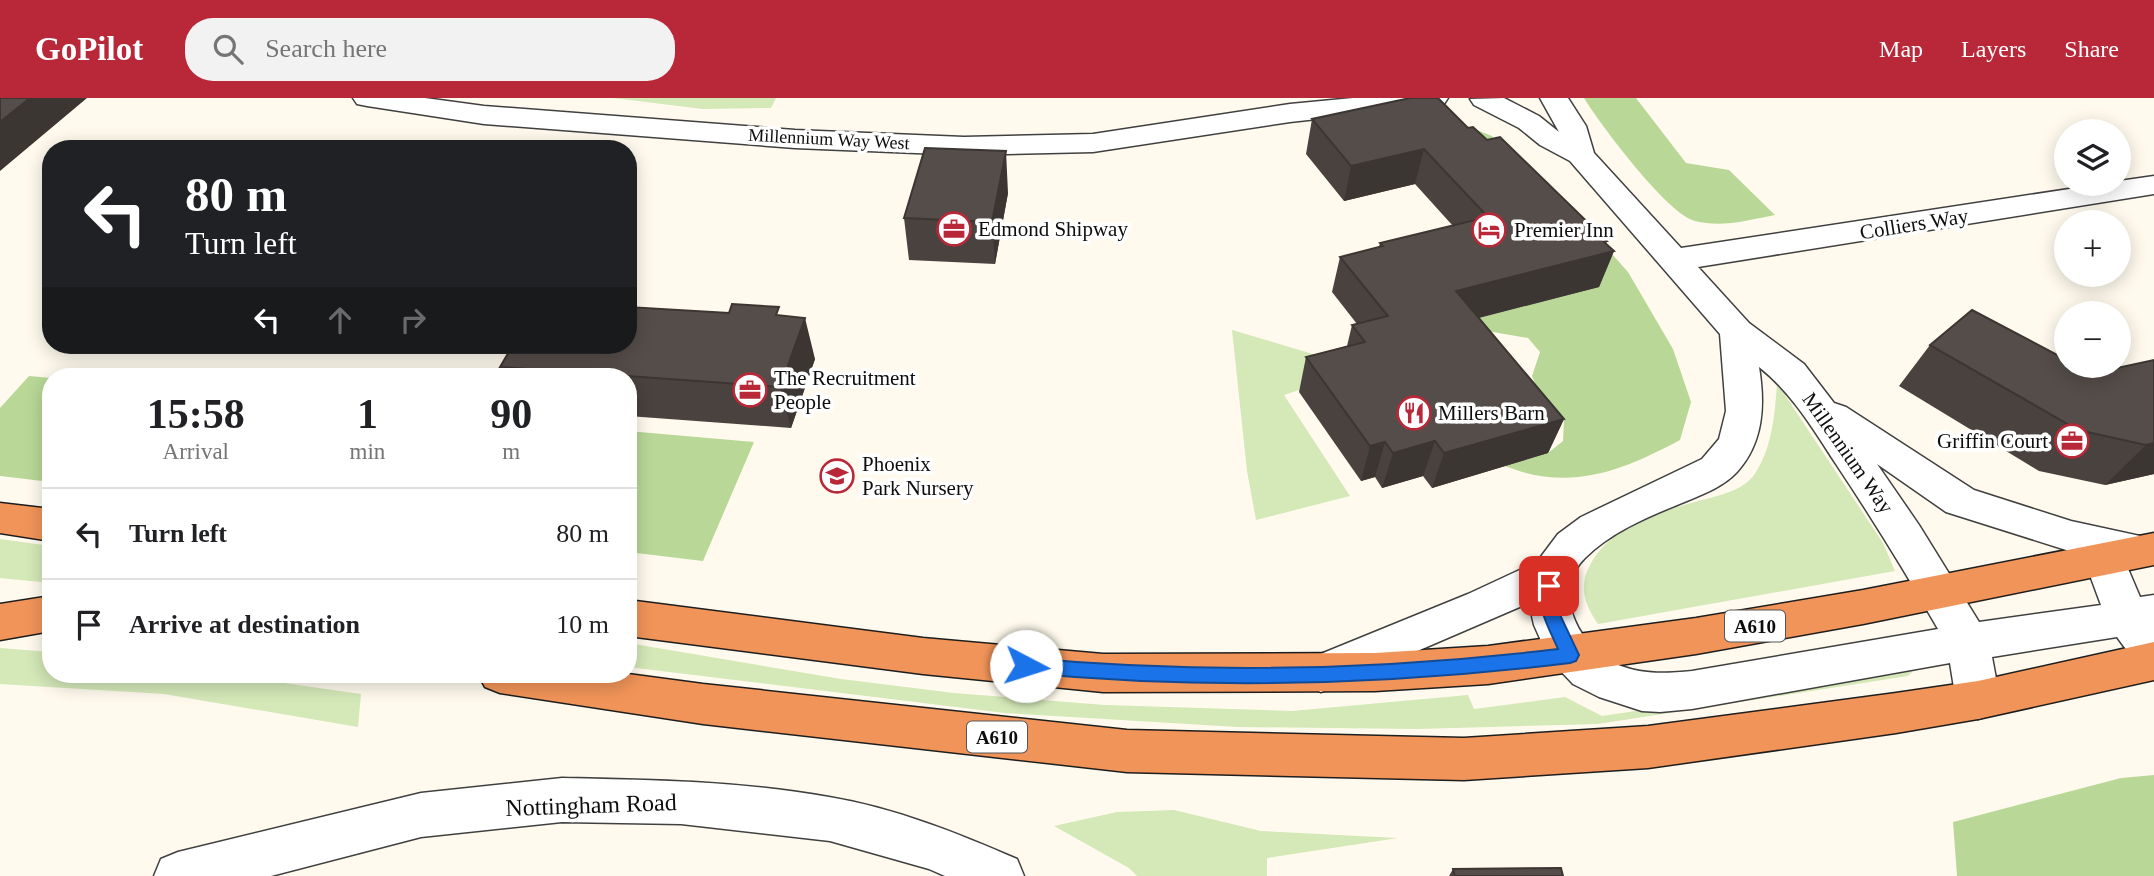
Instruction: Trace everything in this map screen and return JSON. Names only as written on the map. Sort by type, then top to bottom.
[{"type":"highway","points":[[0,518],[42,524]]},
{"type":"highway","name":"A610","points":[[637,619],[923,656],[1103,673],[1318,674],[1488,665],[1570,655],[1696,636],[1939,592],[2133,553]]},
{"type":"highway","points":[[0,603],[42,606]]},
{"type":"highway","points":[[0,622],[42,615]]},
{"type":"highway","name":"A610","points":[[561,683],[703,704],[1127,751],[1464,759],[1648,747],[1978,700],[2154,661]]},
{"type":"street","name":"Millennium Way West","points":[[367,98],[484,115],[795,139],[964,146],[1093,143],[1290,113],[1434,98]]},
{"type":"street","name":"Millennium Way West","points":[[1290,113],[1328,98]]},
{"type":"street","points":[[1478,98],[1492,98]]},
{"type":"street","name":"Millennium Way","points":[[1554,98],[1572,126],[1580,155]]},
{"type":"street","name":"Millennium Way","points":[[1484,99],[1529,122],[1550,139],[1580,155],[1737,331],[1791,373],[1814,402],[1905,536],[1968,642]]},
{"type":"street","name":"Colliers Way","points":[[1674,260],[2154,185]]},
{"type":"street","points":[[1318,674],[1483,606],[1550,574],[1562,556],[1579,539],[1633,508],[1718,469],[1741,438],[1745,422],[1737,331]]},
{"type":"street","points":[[1814,402],[1904,465],[1960,500],[2071,537],[2133,553],[2141,615],[2154,654]]},
{"type":"street","points":[[1550,574],[1549,601],[1552,617],[1570,655],[1588,672],[1611,684],[1652,694],[1692,690],[2141,615]]},
{"type":"street","points":[[1968,642],[1978,700]]},
{"type":"street","name":"Nottingham Road","points":[[178,876],[421,815],[562,800],[681,802],[830,819],[934,847],[1000,876]]},
{"type":"green space","points":[[613,98],[776,98],[771,108],[703,109]]},
{"type":"green space","points":[[1584,98],[1636,98],[1686,163],[1729,170],[1775,215],[1715,224],[1695,221],[1683,215],[1635,167]]},
{"type":"green space","points":[[1459,123],[1492,136],[1503,155],[1548,182],[1628,272],[1673,349],[1691,402],[1680,440],[1637,461],[1595,474],[1552,477],[1529,474],[1505,466],[1548,453],[1563,441],[1564,419],[1542,401],[1532,376],[1540,352],[1528,338],[1493,332],[1464,350],[1415,334],[1598,287]]},
{"type":"green space","points":[[1232,330],[1313,354],[1329,380],[1284,395],[1350,496],[1256,520],[1247,471]]},
{"type":"green space","points":[[29,376],[42,377],[42,481],[0,476],[0,408]]},
{"type":"green space","points":[[1777,383],[1883,543],[1895,571],[1598,624],[1587,603],[1584,581],[1599,552],[1621,532],[1648,517],[1725,493],[1748,481],[1760,465],[1769,443]]},
{"type":"green space","points":[[637,432],[754,442],[703,561],[637,553]]},
{"type":"green space","points":[[0,539],[42,545],[42,582],[0,578]]},
{"type":"green space","points":[[637,645],[841,679],[954,693],[1105,705],[1292,711],[1468,695],[1474,709],[1565,697],[1602,716],[1914,670],[1908,676],[1598,724],[1417,729],[1238,727],[1005,713],[637,668]]},
{"type":"green space","points":[[0,648],[42,651],[42,683],[283,683],[361,694],[358,727],[164,694],[0,684]]},
{"type":"green space","points":[[2154,775],[2154,876],[1957,876],[1953,822],[2121,778]]},
{"type":"green space","points":[[1174,810],[1261,831],[1398,838],[1267,858],[1267,876],[1137,876],[1129,868],[1054,826],[1117,812]]},
{"type":"building","points":[[0,98],[30,98],[0,122]]},
{"type":"building","points":[[1410,98],[1438,98],[1468,128],[1473,127],[1487,140],[1500,137],[1607,241],[1604,242],[1614,251],[1456,291],[1564,419],[1444,453],[1435,441],[1393,453],[1385,442],[1370,446],[1306,357],[1365,342],[1352,325],[1388,316],[1340,257],[1383,246],[1380,243],[1488,217],[1424,149],[1351,166],[1312,119]]},
{"type":"building","points":[[925,148],[1006,151],[992,222],[904,218]]},
{"type":"building","points":[[732,304],[779,307],[776,315],[805,318],[780,387],[637,377],[637,368],[500,367],[508,354],[637,354],[637,308],[729,313]]},
{"type":"building","points":[[1972,310],[2054,353],[2054,378],[2131,378],[2131,365],[2154,360],[2154,443],[2146,445],[2078,430],[1930,345]]},
{"type":"building","points":[[1561,868],[1563,876],[1455,876],[1453,869]]},
{"type":"place","name":"Edmond Shipway","points":[[954,229]]},
{"type":"place","name":"Premier Inn","points":[[1489,230]]},
{"type":"place","name":"The Recruitment People","points":[[750,390]]},
{"type":"place","name":"Millers Barn","points":[[1414,413]]},
{"type":"place","name":"Griffin Court","points":[[2072,441]]},
{"type":"place","name":"Phoenix Park Nursery","points":[[837,476]]},
{"type":"route","points":[[1026,666],[1103,673],[1318,674],[1488,665],[1570,655],[1561,641],[1552,617],[1549,586]]}]
